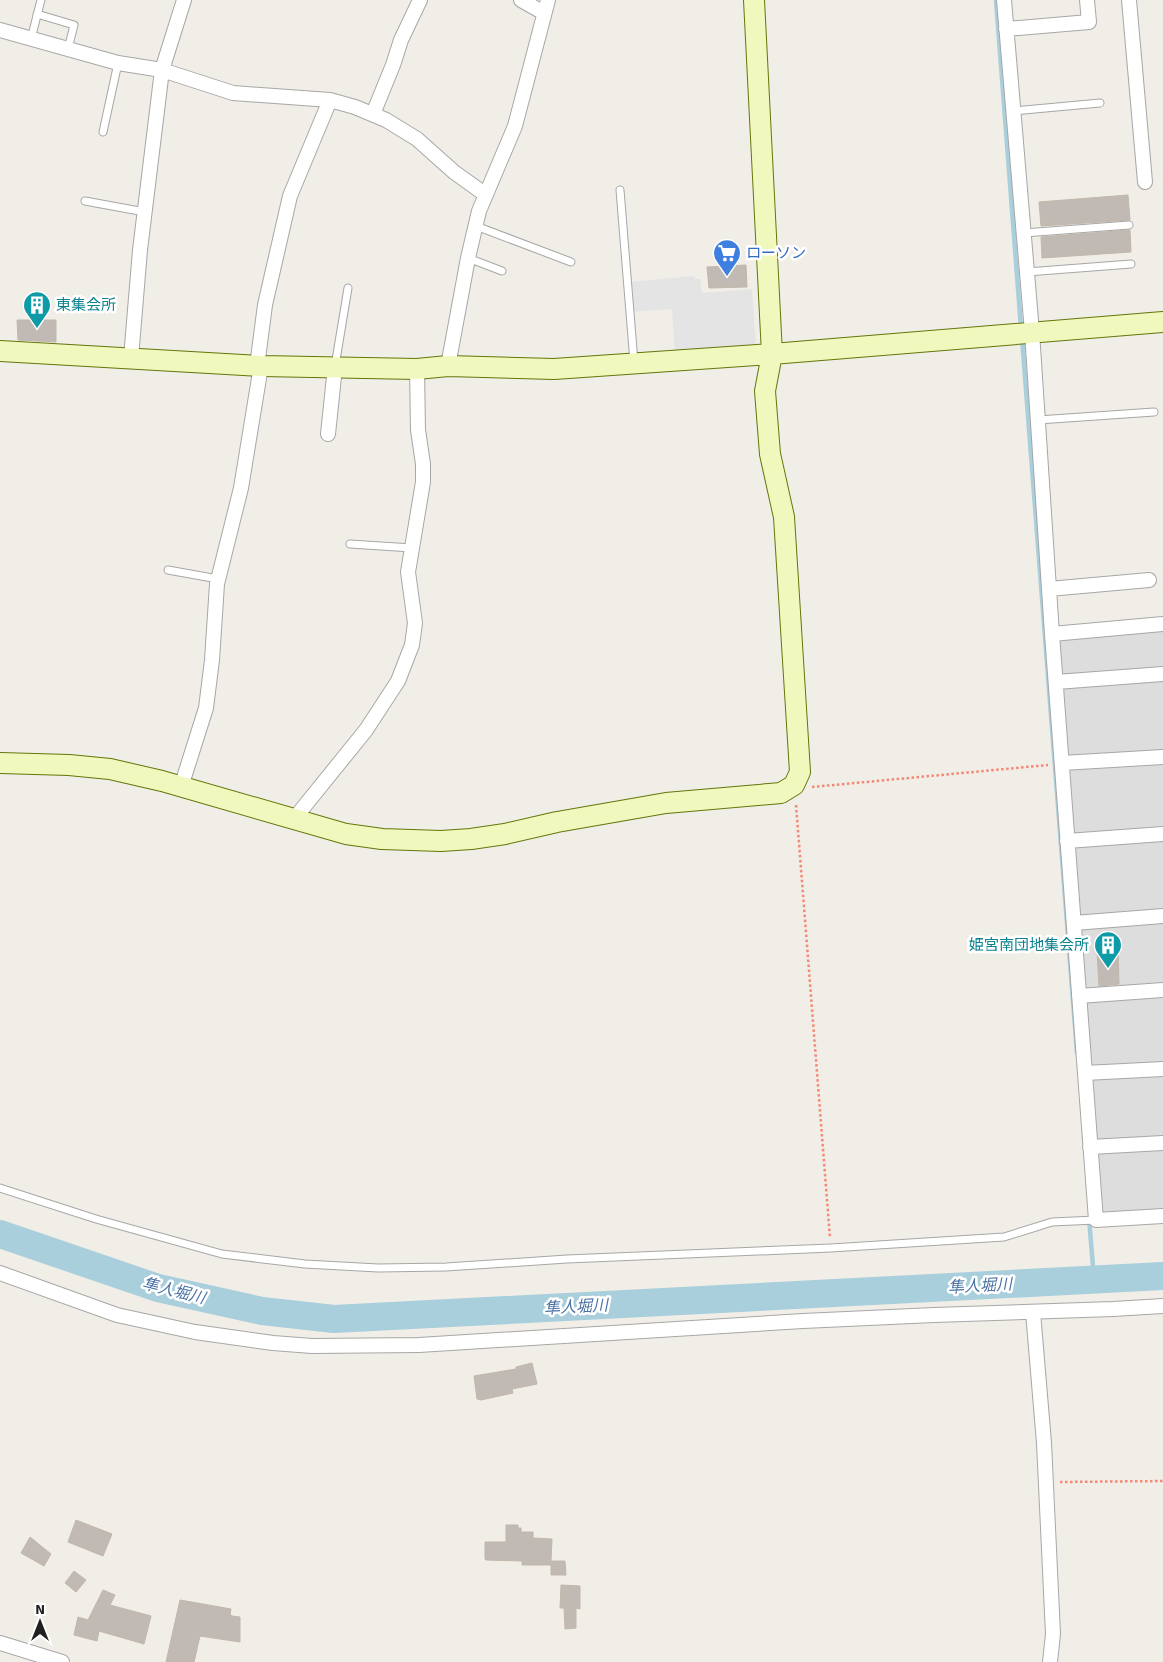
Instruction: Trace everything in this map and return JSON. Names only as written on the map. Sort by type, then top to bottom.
[{"type":"street","points":[[131,358],[145,212],[162,70],[184,0]]},
{"type":"street","points":[[372,114],[394,65],[401,40],[420,0]]},
{"type":"street","points":[[448,366],[468,258],[479,211],[515,126],[546,6],[521,0]]},
{"type":"street","points":[[0,763],[70,765],[110,769],[346,834],[382,840],[441,841],[505,834],[557,822],[666,803],[780,793],[794,785],[800,772],[784,517],[770,454],[765,391],[772,354],[754,0]]},
{"type":"street","points":[[1004,0],[1032,332],[1052,634],[1096,1220],[1163,1216]]},
{"type":"street","points":[[1006,29],[1089,22],[1087,0]]},
{"type":"street","points":[[1129,0],[1146,182]]},
{"type":"street","points":[[0,30],[118,64],[162,70],[233,94],[330,100],[372,114],[386,120],[417,139],[454,172],[486,195]]},
{"type":"street","points":[[181,787],[206,708],[212,660],[218,579],[241,488],[259,366],[265,305],[290,196],[330,100]]},
{"type":"street","points":[[0,351],[259,366],[417,369],[448,366],[554,370],[1163,322]]},
{"type":"street","points":[[328,434],[335,367]]},
{"type":"street","points":[[294,819],[366,730],[398,681],[412,645],[415,623],[408,572],[423,482],[423,464],[418,430],[417,369]]},
{"type":"street","points":[[1049,589],[1149,580]]},
{"type":"street","points":[[1052,634],[1163,624]]},
{"type":"street","points":[[1056,682],[1163,674]]},
{"type":"street","points":[[1062,763],[1163,757]]},
{"type":"street","points":[[1068,841],[1163,834]]},
{"type":"street","points":[[1074,923],[1163,916]]},
{"type":"street","points":[[1079,996],[1163,990]]},
{"type":"street","points":[[1085,1073],[1163,1069]]},
{"type":"street","points":[[1090,1147],[1163,1143]]},
{"type":"street","points":[[0,1273],[118,1315],[195,1332],[273,1343],[312,1346],[419,1345],[803,1321],[1163,1306]]},
{"type":"street","points":[[1033,1312],[1046,1482],[1053,1634],[1050,1662]]},
{"type":"street","points":[[0,1643],[62,1662]]},
{"type":"lane","points":[[31,38],[41,0]]},
{"type":"lane","points":[[37,14],[74,25],[68,49]]},
{"type":"lane","points":[[103,132],[118,64]]},
{"type":"lane","points":[[1014,111],[1100,103]]},
{"type":"lane","points":[[620,190],[634,363]]},
{"type":"lane","points":[[85,201],[145,212]]},
{"type":"lane","points":[[1024,232],[1129,225]]},
{"type":"lane","points":[[476,226],[570,262]]},
{"type":"lane","points":[[468,258],[502,272]]},
{"type":"lane","points":[[1027,272],[1131,264]]},
{"type":"lane","points":[[335,367],[348,288]]},
{"type":"lane","points":[[1038,420],[1154,412]]},
{"type":"lane","points":[[350,544],[412,548]]},
{"type":"lane","points":[[168,570],[218,579]]},
{"type":"lane","points":[[0,1188],[222,1254],[305,1264],[378,1268],[446,1267],[670,1254],[831,1248],[1004,1237],[1052,1222],[1096,1220]]},
{"type":"path","points":[[831,1248],[794,785],[814,787],[1062,763]]},
{"type":"path","points":[[1046,1482],[1163,1481]]},
{"type":"shaded area","points":[[694,276],[695,279],[700,279],[702,293],[752,289],[756,346],[675,353],[672,309],[631,312],[629,282]]},
{"type":"shaded area","points":[[1163,624],[1163,1216],[1096,1220],[1052,635]]},
{"type":"building","points":[[1128,195],[1130,220],[1041,226],[1039,202]]},
{"type":"building","points":[[1130,230],[1131,252],[1042,258],[1041,237]]},
{"type":"building","name":"ローソン","points":[[746,265],[747,287],[709,288],[707,267]]},
{"type":"building","name":"東集会所","points":[[17,320],[56,320],[56,342],[18,340]]},
{"type":"building","name":"姫宮南団地集会所","points":[[1097,950],[1118,950],[1119,984],[1099,986]]},
{"type":"building","points":[[532,1363],[537,1384],[512,1389],[513,1393],[481,1400],[477,1399],[474,1376],[516,1369],[516,1367]]},
{"type":"building","points":[[76,1520],[112,1534],[103,1556],[68,1542]]},
{"type":"building","points":[[506,1525],[518,1525],[518,1528],[521,1528],[521,1532],[533,1532],[533,1538],[552,1539],[551,1561],[565,1561],[566,1575],[551,1575],[551,1565],[522,1565],[522,1561],[486,1560],[485,1542],[506,1542]]},
{"type":"building","points":[[30,1537],[51,1554],[44,1566],[21,1553]]},
{"type":"building","points":[[74,1571],[86,1580],[76,1592],[65,1583]]},
{"type":"building","points":[[561,1585],[580,1586],[580,1609],[576,1608],[576,1628],[565,1629],[564,1608],[560,1608]]},
{"type":"building","points":[[103,1590],[115,1595],[110,1605],[151,1616],[144,1644],[99,1631],[97,1641],[74,1635],[78,1617],[88,1620]]},
{"type":"building","points":[[180,1600],[231,1609],[230,1614],[232,1616],[240,1617],[240,1642],[200,1636],[194,1662],[166,1662]]},
{"type":"waterway","points":[[996,0],[1021,328]]},
{"type":"waterway","points":[[1022,338],[1077,1053]]},
{"type":"waterway","points":[[1089,1218],[1094,1279]]},
{"type":"waterway","name":"隼人堀川","points":[[0,1234],[158,1288],[262,1311],[334,1319],[1163,1276]]},
{"type":"place","name":"ローソン","points":[[727,277]]},
{"type":"place","name":"東集会所","points":[[37,329]]},
{"type":"place","name":"姫宮南団地集会所","points":[[1108,969]]}]
